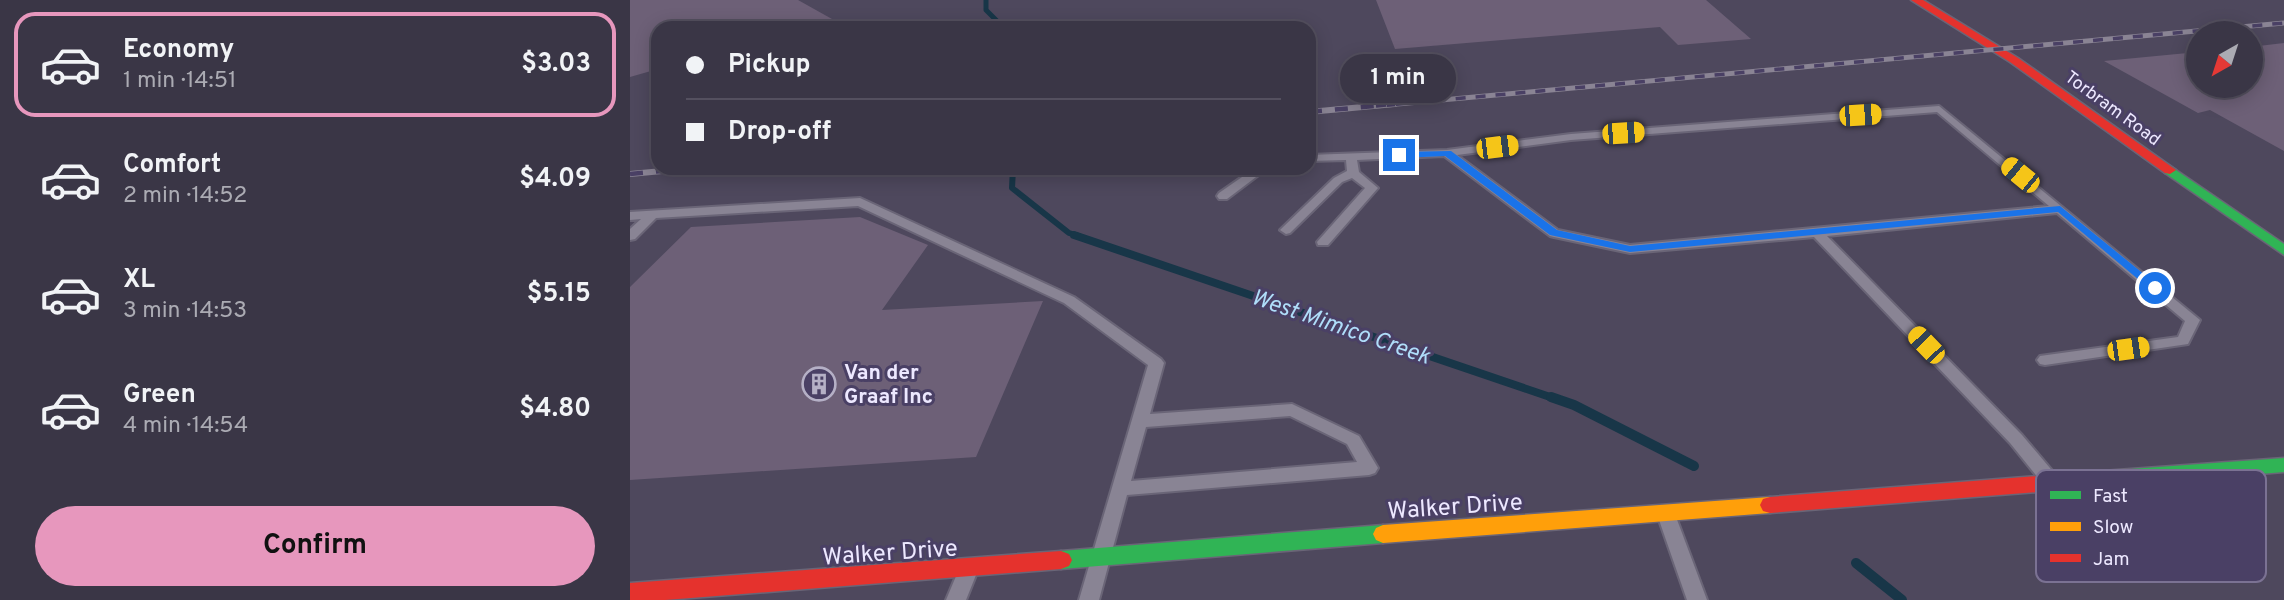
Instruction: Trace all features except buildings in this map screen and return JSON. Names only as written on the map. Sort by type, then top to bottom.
[{"type":"street","name":"Torbram Road","points":[[1916,0],[2014,60],[2284,251]]},
{"type":"street","name":"Walker Drive","points":[[2220,470],[2284,465]]},
{"type":"street","name":"Walker Drive","points":[[630,593],[968,569],[1102,556],[2036,484]]},
{"type":"lane","points":[[1316,158],[1447,153],[1571,137],[1939,109],[2193,320],[2183,341],[2045,360]]},
{"type":"lane","points":[[1447,153],[1554,233],[1630,249],[2060,209]]},
{"type":"lane","points":[[1323,242],[1372,188],[1353,173],[1351,156]]},
{"type":"lane","points":[[1286,230],[1338,180],[1353,173]]},
{"type":"lane","points":[[1223,196],[1252,175]]},
{"type":"lane","points":[[630,216],[860,202],[1069,300],[1156,363],[1089,600]]},
{"type":"lane","points":[[630,236],[653,214]]},
{"type":"lane","points":[[1817,233],[2016,439],[2041,470]]},
{"type":"lane","points":[[1119,489],[1369,468],[1353,440],[1292,410],[1140,421]]},
{"type":"lane","points":[[1665,513],[1697,600]]},
{"type":"lane","points":[[956,600],[968,569]]},
{"type":"waterway","name":"West Mimico Creek","points":[[986,0],[986,10],[997,21]]},
{"type":"waterway","name":"West Mimico Creek","points":[[1013,175],[1012,188],[1069,233],[1079,236]]},
{"type":"waterway","name":"West Mimico Creek","points":[[1074,235],[1556,399]]},
{"type":"waterway","name":"West Mimico Creek","points":[[1551,397],[1574,405],[1694,466]]},
{"type":"waterway","name":"West Mimico Creek","points":[[1856,563],[1902,600]]},
{"type":"railway","points":[[1376,106],[2284,23]]},
{"type":"railway","points":[[1316,111],[1395,104]]},
{"type":"railway","points":[[630,174],[651,172]]},
{"type":"traffic: fast","points":[[2170,170],[2284,251]]},
{"type":"traffic: fast","points":[[2219,470],[2284,465]]},
{"type":"traffic: fast","points":[[1061,560],[1383,534]]},
{"type":"traffic: slow","points":[[1383,534],[1770,505]]},
{"type":"traffic: jam","points":[[1916,0],[2014,60],[2170,170]]},
{"type":"traffic: jam","points":[[1770,505],[2036,484]]},
{"type":"traffic: jam","points":[[630,593],[1061,560]]},
{"type":"place","name":"Van der Graaf Inc","points":[[819,384]]},
{"type":"route","points":[[1399,155],[1447,153],[1554,233],[1630,249],[2060,209],[2155,288]]}]
